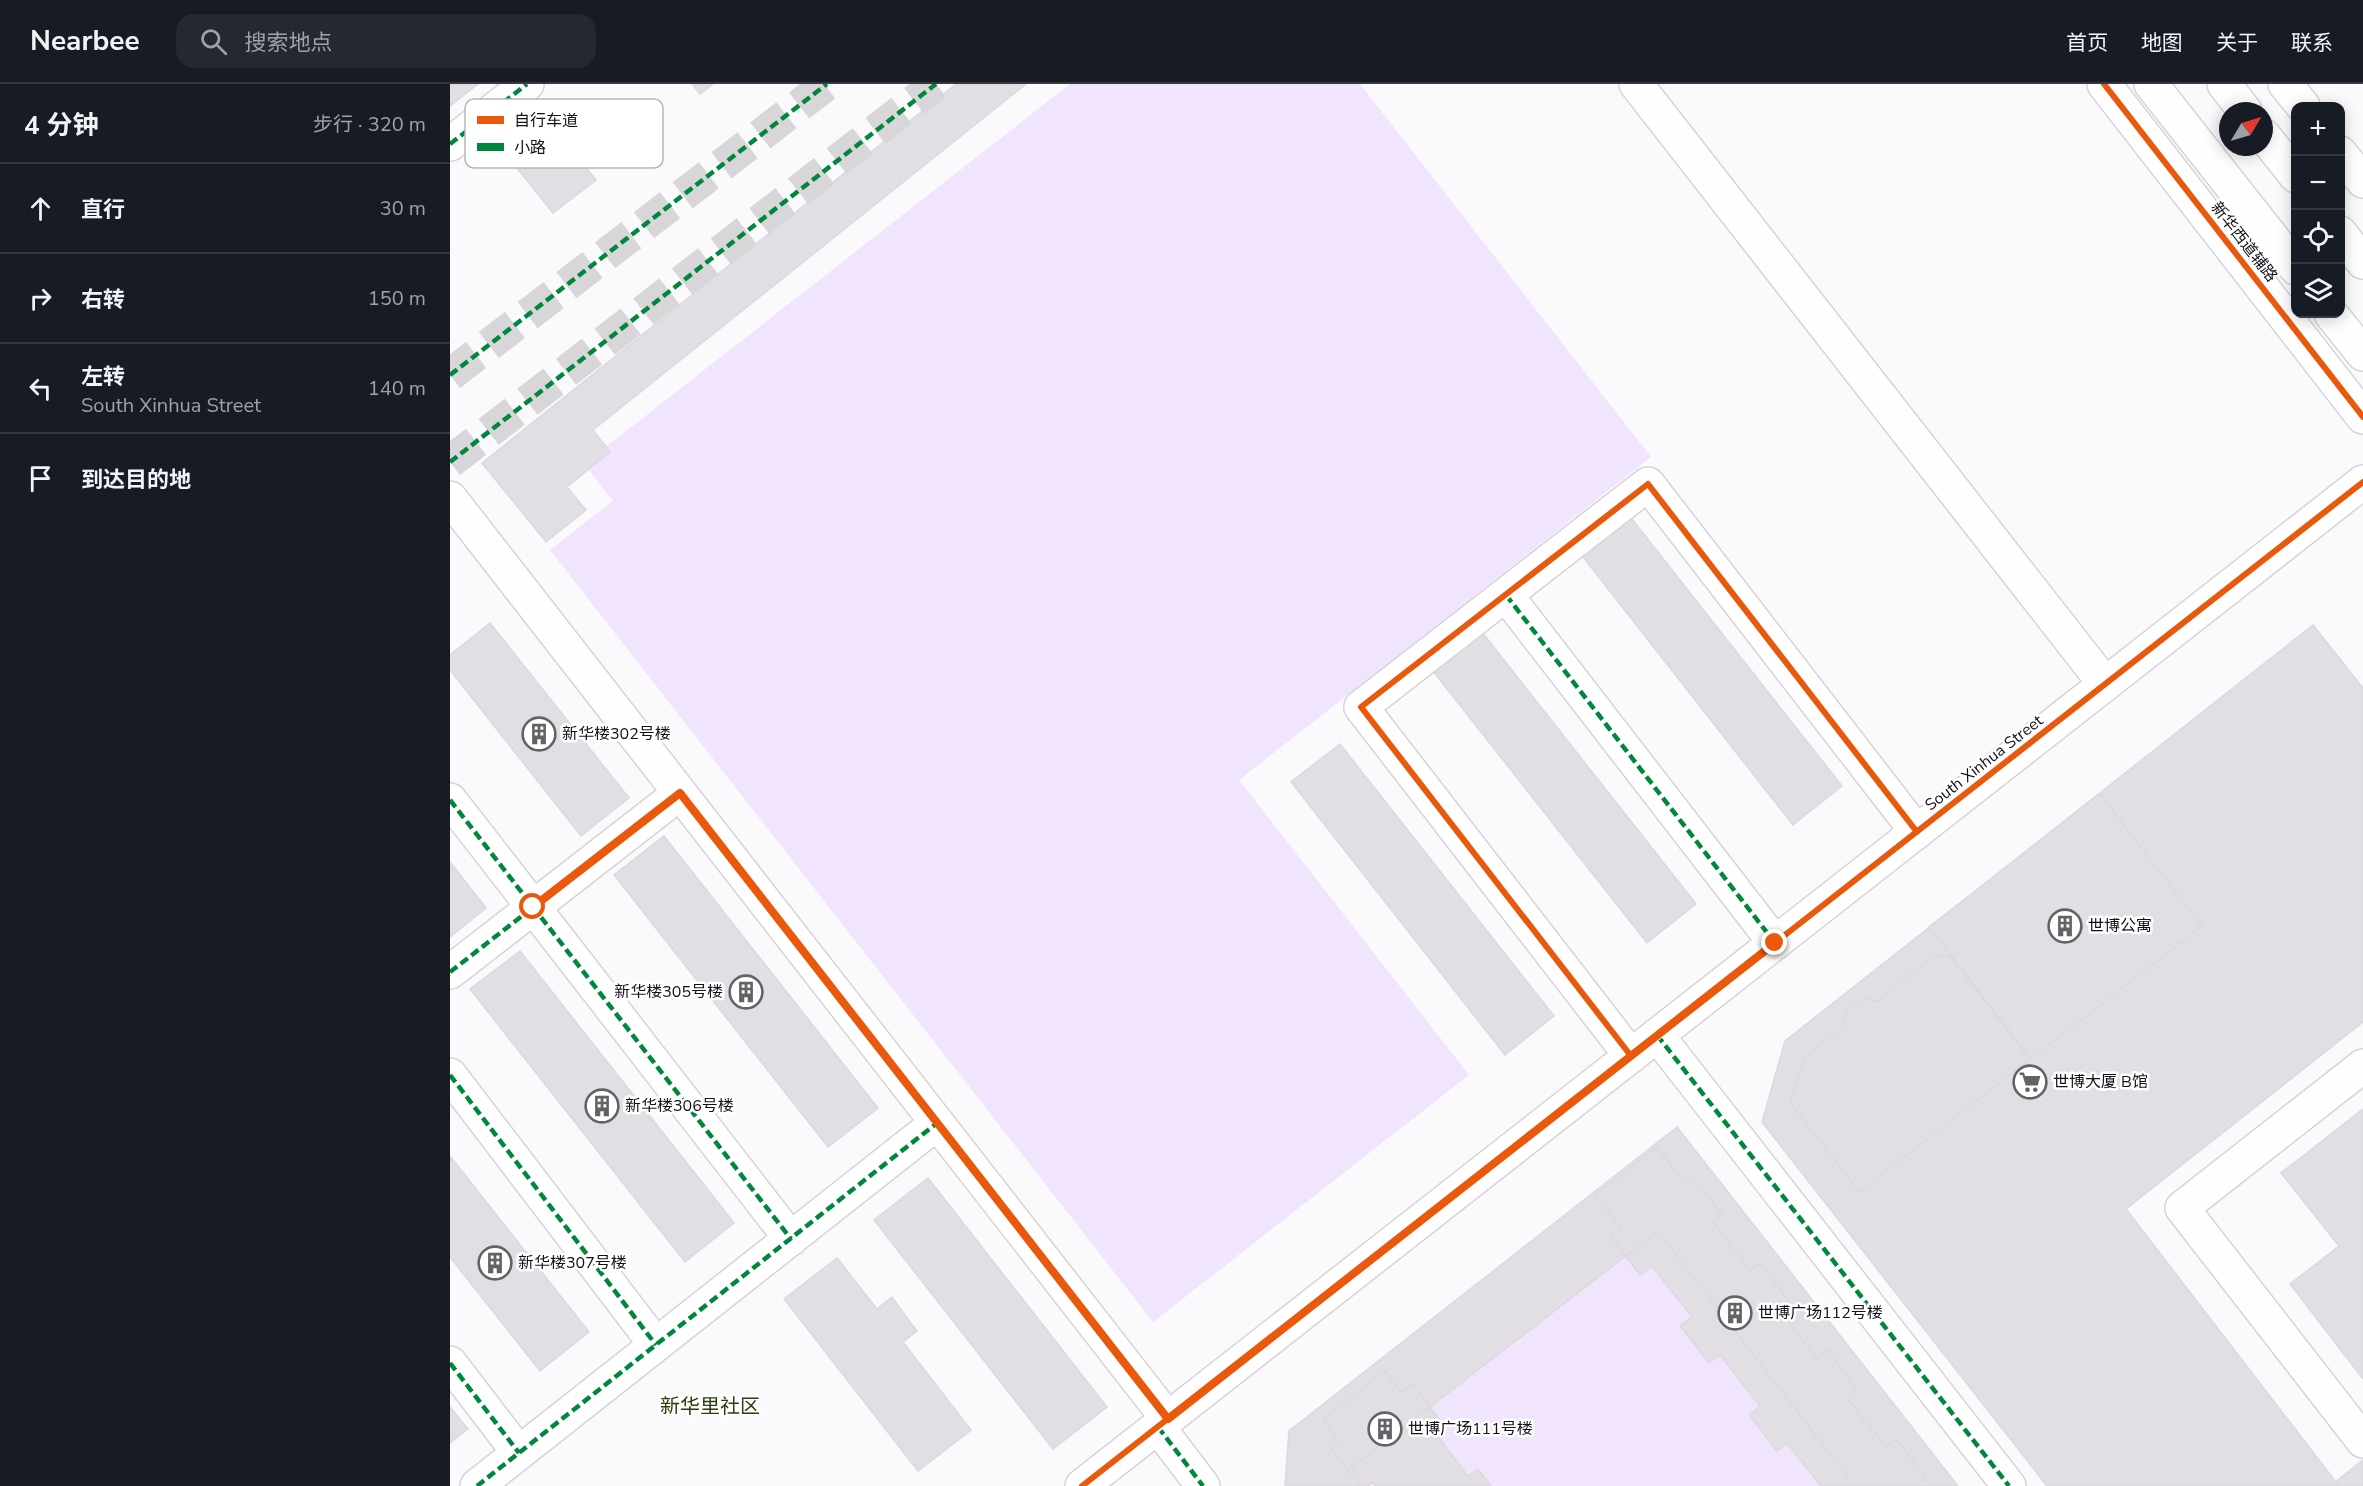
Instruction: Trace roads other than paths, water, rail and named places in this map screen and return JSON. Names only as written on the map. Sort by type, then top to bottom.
[{"type":"street","points":[[508,99],[527,84]]},
{"type":"street","points":[[1636,84],[2106,684]]},
{"type":"street","name":"新华西道辅路","points":[[2104,84],[2363,417]]},
{"type":"street","points":[[2151,84],[2292,264]]},
{"type":"street","points":[[2223,84],[2238,102]]},
{"type":"street","points":[[2285,84],[2300,102]]},
{"type":"street","points":[[450,144],[465,132]]},
{"type":"street","points":[[2273,148],[2291,171]]},
{"type":"street","points":[[2342,156],[2363,181]]},
{"type":"street","points":[[2345,239],[2363,262]]},
{"type":"street","points":[[2334,318],[2363,354]]},
{"type":"street","name":"South Xinhua Street","points":[[1082,1486],[2363,482]]},
{"type":"street","points":[[1631,1056],[1361,707],[1648,484],[1917,832]]},
{"type":"street","points":[[450,498],[938,1123],[1163,1423],[1203,1486]]},
{"type":"street","points":[[1506,595],[1775,943]]},
{"type":"street","points":[[450,972],[680,793]]},
{"type":"street","points":[[450,800],[791,1239]]},
{"type":"street","points":[[1658,1035],[2009,1486]]},
{"type":"street","points":[[2363,1066],[2182,1209],[2363,1441]]},
{"type":"street","points":[[450,1075],[656,1345]]},
{"type":"street","points":[[477,1486],[938,1123]]},
{"type":"street","points":[[450,1363],[519,1453]]},
{"type":"tunnel","points":[[450,375],[827,84]]},
{"type":"tunnel","points":[[450,462],[936,84]]},
{"type":"place","name":"新华楼302号楼","points":[[539,734]]},
{"type":"place","name":"世博公寓","points":[[2065,926]]},
{"type":"place","name":"新华楼305号楼","points":[[746,992]]},
{"type":"place","name":"世博大厦 B馆","points":[[2030,1082]]},
{"type":"place","name":"新华楼306号楼","points":[[602,1106]]},
{"type":"place","name":"新华楼307号楼","points":[[495,1263]]},
{"type":"place","name":"世博广场112号楼","points":[[1735,1313]]},
{"type":"place","name":"世博广场111号楼","points":[[1385,1429]]},
{"type":"district","name":"新华里社区","points":[[710,1406]]}]
